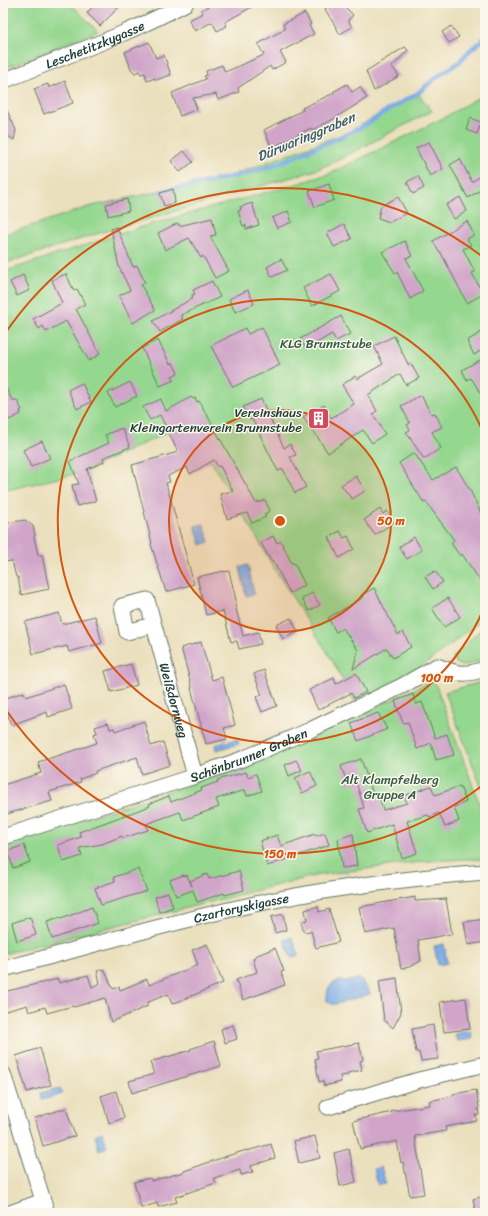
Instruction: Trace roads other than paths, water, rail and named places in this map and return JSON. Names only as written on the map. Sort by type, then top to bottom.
[{"type":"street","name":"Leschetitzkygasse","points":[[3,81],[88,48],[170,12],[186,3]]},
{"type":"street","name":"Weißdornweg","points":[[153,625],[195,776]]},
{"type":"street","name":"Schönbrunner Graben","points":[[3,837],[195,776],[245,758],[308,731],[402,686],[437,666],[455,673],[469,674],[485,669]]},
{"type":"street","name":"Czartoryskigasse","points":[[3,969],[255,904],[352,887],[431,876],[485,872]]},
{"type":"street","points":[[328,1107],[419,1080],[485,1064]]},
{"type":"street","points":[[3,1074],[5,1089],[45,1207],[10,1213]]},
{"type":"water","points":[[204,524],[209,542],[201,545],[195,526]]},
{"type":"water","points":[[248,565],[254,594],[246,596],[240,567]]},
{"type":"water","points":[[238,739],[239,744],[216,750],[215,745]]},
{"type":"water","points":[[292,937],[299,955],[291,958],[284,940]]},
{"type":"water","points":[[444,944],[447,963],[438,965],[434,946]]},
{"type":"water","points":[[359,978],[370,994],[336,1004],[332,1004],[327,1001],[327,992],[333,983]]},
{"type":"water","points":[[471,1031],[472,1039],[457,1041],[455,1034]]},
{"type":"water","points":[[60,1088],[62,1094],[42,1100],[41,1093]]},
{"type":"water","points":[[103,1132],[107,1147],[99,1150],[95,1135]]},
{"type":"water","points":[[381,1167],[386,1184],[378,1185],[374,1169]]},
{"type":"waterway","name":"Dürwaringgraben","points":[[159,192],[242,175],[275,165],[343,136],[367,124],[418,93],[434,79],[459,62],[470,50],[485,38]]},
{"type":"place","name":"Vereinshaus Kleingartenverein Brunnstube","points":[[318,419]]},
{"type":"park label","name":"KLG Brunnstube","points":[[326,343]]},
{"type":"park label","name":"Alt Klampfelberg Gruppe A","points":[[390,786]]}]
